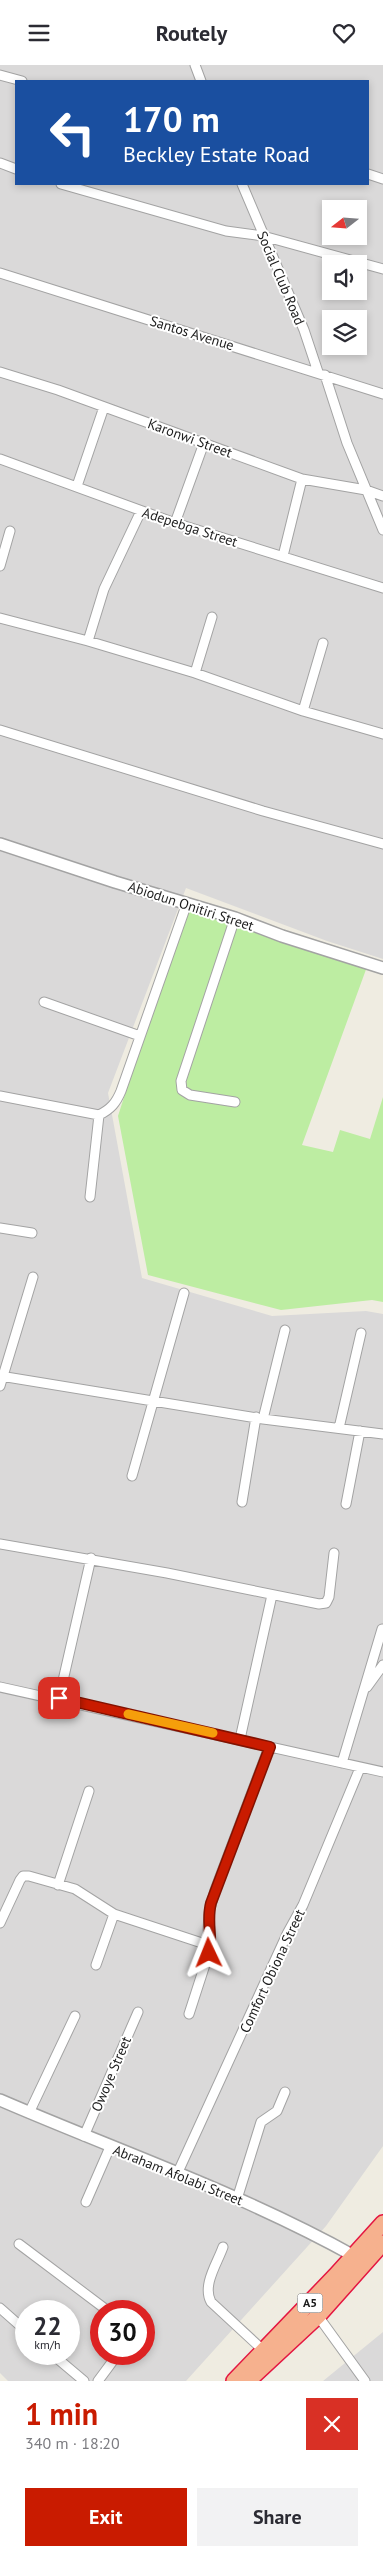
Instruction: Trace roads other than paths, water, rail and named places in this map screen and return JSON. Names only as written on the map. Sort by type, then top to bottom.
[{"type":"highway","name":"A5","points":[[234,2381],[354,2256],[383,2223]]},
{"type":"highway","name":"A5","points":[[248,2381],[318,2317],[383,2243]]},
{"type":"street","points":[[195,65],[201,80]]},
{"type":"street","points":[[0,75],[18,80]]},
{"type":"street","points":[[0,163],[15,169]]},
{"type":"street","points":[[369,174],[383,179]]},
{"type":"street","points":[[65,185],[226,231],[263,235],[383,269]]},
{"type":"street","name":"Social Club Road","points":[[242,185],[304,330],[346,443],[383,530]]},
{"type":"street","name":"Santos Avenue","points":[[0,273],[383,394]]},
{"type":"street","name":"Karonwi Street","points":[[1,375],[104,407],[302,479],[366,490],[383,496]]},
{"type":"street","points":[[77,486],[104,407]]},
{"type":"street","points":[[175,523],[204,443]]},
{"type":"street","name":"Adepebga Street","points":[[0,459],[175,523],[383,588]]},
{"type":"street","points":[[283,556],[302,479]]},
{"type":"street","points":[[88,641],[104,589],[141,511]]},
{"type":"street","points":[[0,566],[10,531]]},
{"type":"street","points":[[195,673],[212,617]]},
{"type":"street","points":[[0,618],[88,641],[195,673],[303,711],[383,734]]},
{"type":"street","points":[[303,711],[323,643]]},
{"type":"street","points":[[0,730],[263,811],[383,844]]},
{"type":"street","name":"Abiodun Onitiri Street","points":[[0,844],[235,918],[282,936],[383,968]]},
{"type":"street","points":[[0,1096],[100,1115],[110,1110],[116,1102],[187,903]]},
{"type":"street","points":[[235,918],[181,1081],[182,1090],[190,1095],[235,1102]]},
{"type":"street","points":[[44,1002],[140,1036]]},
{"type":"street","points":[[90,1197],[100,1115]]},
{"type":"street","points":[[0,1228],[32,1233]]},
{"type":"street","points":[[0,1386],[32,1277]]},
{"type":"street","points":[[132,1476],[155,1401],[184,1293]]},
{"type":"street","points":[[242,1501],[259,1418],[285,1330]]},
{"type":"street","points":[[339,1428],[361,1333]]},
{"type":"street","points":[[2,1376],[259,1418],[383,1433]]},
{"type":"street","points":[[346,1504],[360,1431]]},
{"type":"street","points":[[0,1544],[91,1558],[226,1583],[272,1595],[326,1603],[329,1597],[334,1553]]},
{"type":"street","points":[[59,1698],[91,1558]]},
{"type":"street","points":[[240,1739],[272,1595]]},
{"type":"street","points":[[342,1763],[382,1629]]},
{"type":"street","points":[[363,1692],[383,1665]]},
{"type":"street","points":[[0,1687],[59,1698],[360,1768],[383,1771]]},
{"type":"street","points":[[189,2014],[211,1946],[208,1930],[211,1903],[270,1747]]},
{"type":"street","name":"Comfort Obiona Street","points":[[178,2172],[287,1934],[303,1905],[360,1768]]},
{"type":"street","points":[[58,1885],[89,1791]]},
{"type":"street","points":[[0,1923],[24,1876],[29,1876],[76,1889],[114,1914],[211,1946]]},
{"type":"street","points":[[96,1965],[114,1914]]},
{"type":"street","name":"Owoye Street","points":[[84,2137],[138,2012]]},
{"type":"street","points":[[29,2113],[75,2016]]},
{"type":"street","points":[[237,2199],[262,2122],[278,2111],[285,2092]]},
{"type":"street","name":"Abraham Afolabi Street","points":[[0,2100],[84,2137],[178,2172],[313,2233],[354,2256]]},
{"type":"street","points":[[86,2202],[110,2147]]},
{"type":"street","points":[[19,2244],[93,2300]]},
{"type":"street","points":[[223,2247],[207,2287],[208,2295],[212,2302],[264,2351]]},
{"type":"street","points":[[0,2308],[15,2321]]},
{"type":"street","points":[[318,2317],[365,2381]]},
{"type":"street","points":[[65,2365],[84,2381]]},
{"type":"street","points":[[98,2381],[110,2365]]}]
